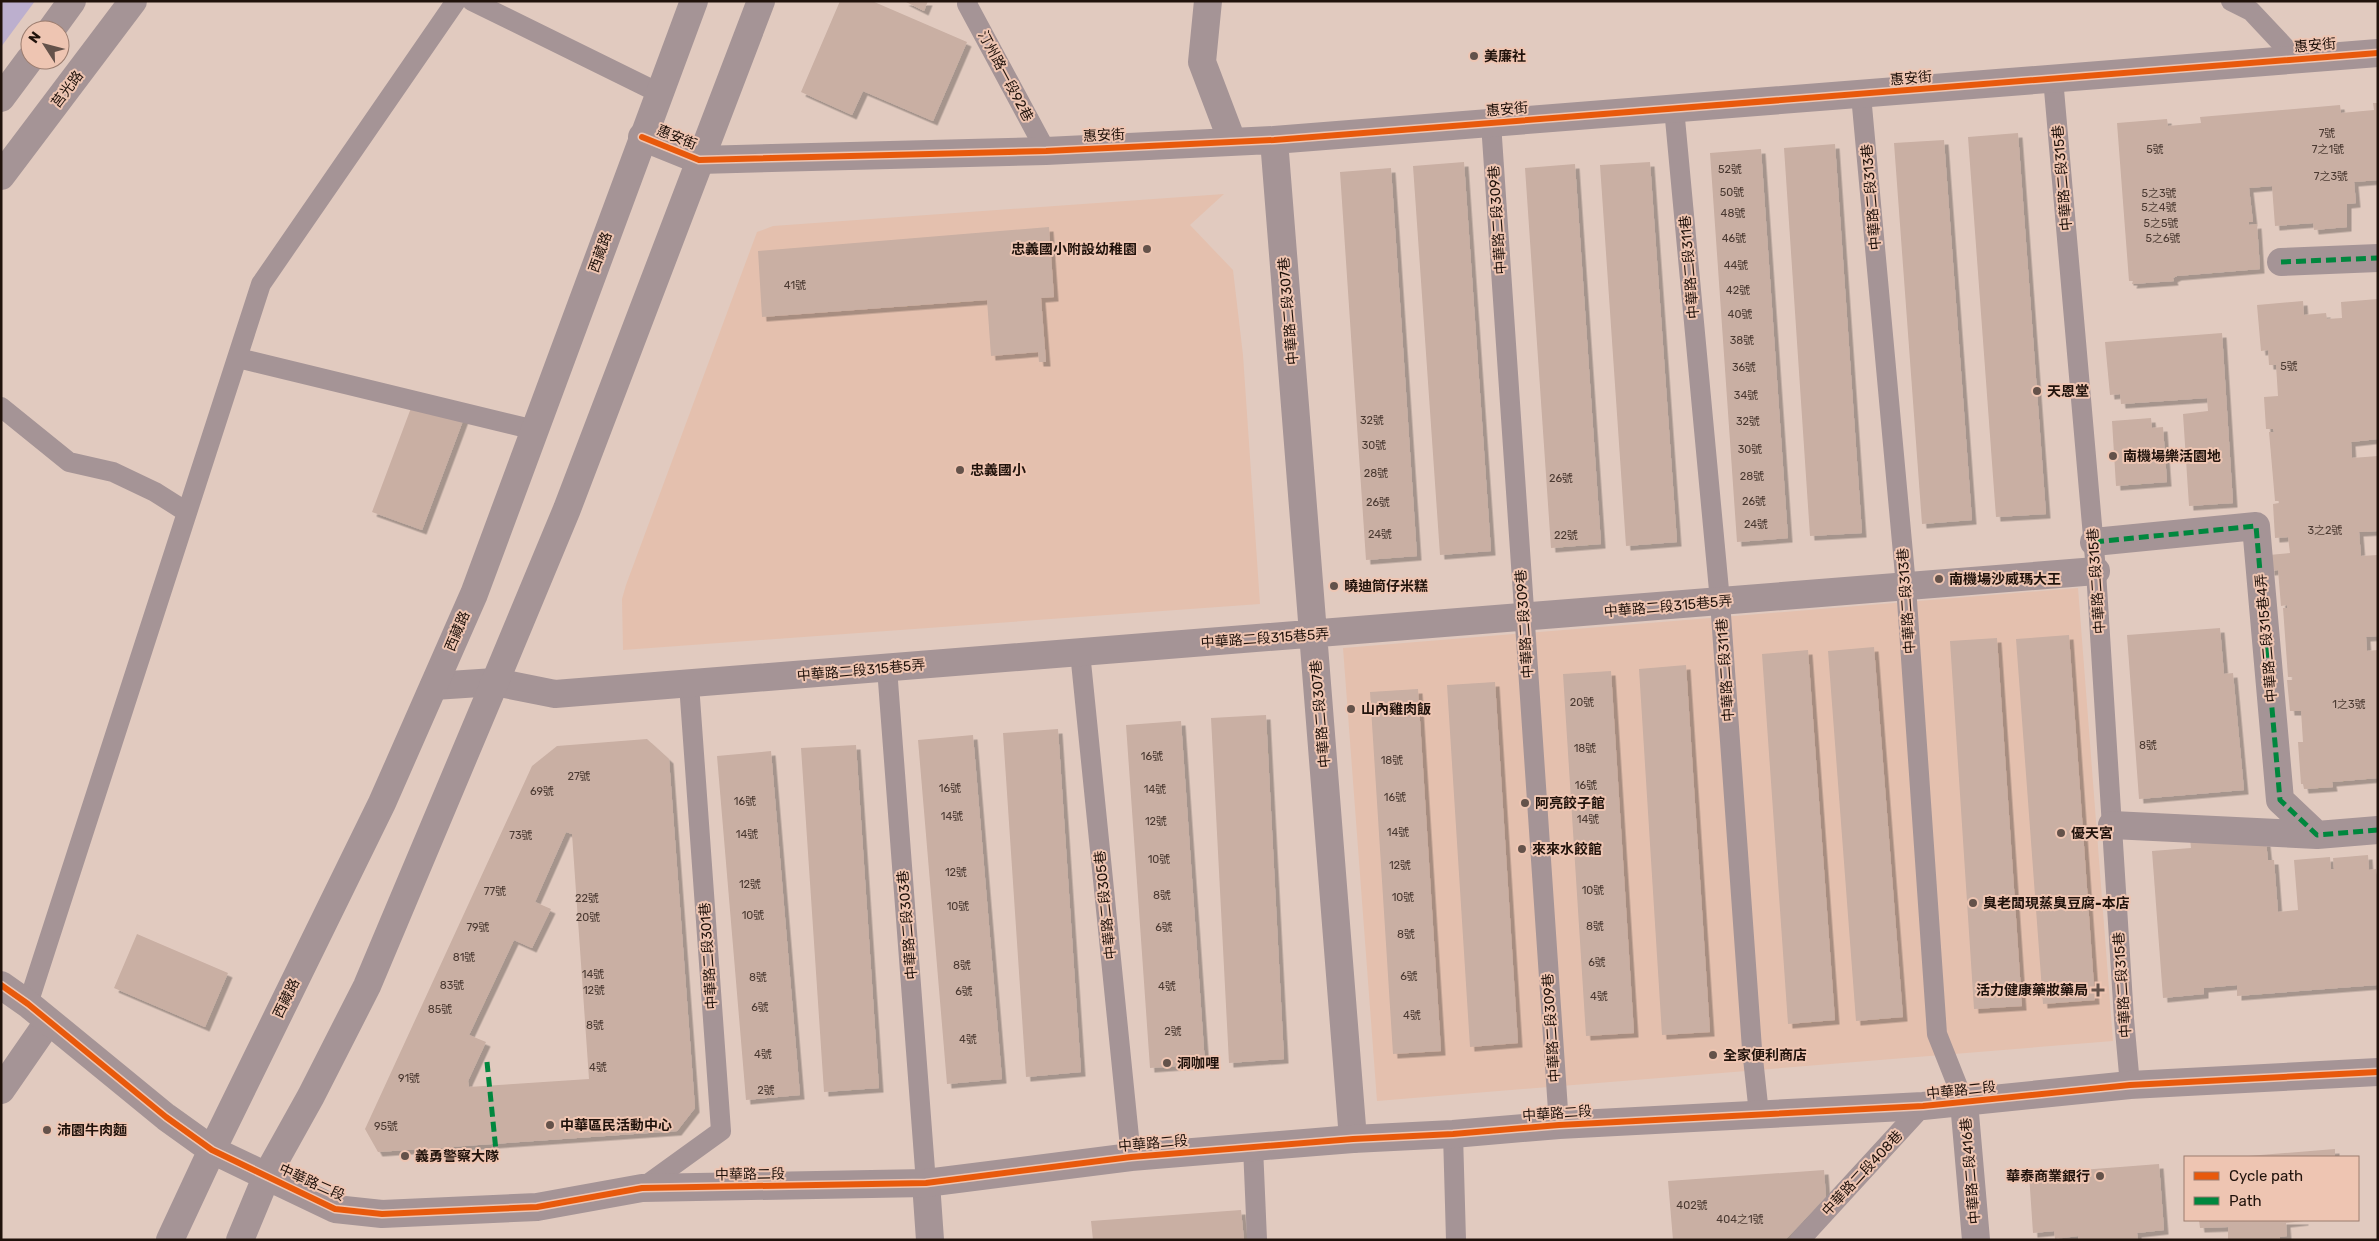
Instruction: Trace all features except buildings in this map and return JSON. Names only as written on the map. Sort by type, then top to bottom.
[{"type":"street","points":[[58,20],[72,1]]},
{"type":"street","name":"莒光路","points":[[1,176],[133,1]]},
{"type":"street","name":"西藏路","points":[[170,1240],[382,803],[489,557],[642,136],[694,1]]},
{"type":"street","points":[[240,1240],[267,1175],[311,1096],[367,986],[496,682],[567,510],[761,1]]},
{"type":"street","points":[[1208,1],[1202,62],[1232,141]]},
{"type":"street","name":"惠安街","points":[[642,136],[699,160],[1046,151],[1274,140],[2378,53]]},
{"type":"street","points":[[1,98],[21,70]]},
{"type":"street","name":"中華路二段307巷","points":[[1274,140],[1353,1139]]},
{"type":"street","points":[[2281,262],[2378,258]]},
{"type":"street","name":"中華路二段315巷4弄","points":[[2094,542],[2256,526],[2280,800],[2317,836]]},
{"type":"street","name":"中華路二段315巷5弄","points":[[434,686],[496,682],[555,694],[2096,571]]},
{"type":"street","points":[[2112,824],[2317,836],[2378,830]]},
{"type":"street","name":"中華路二段","points":[[1,985],[28,1004],[166,1117],[212,1150],[335,1209],[382,1214],[537,1207],[642,1188],[926,1183],[1131,1157],[1353,1139],[1453,1134],[1559,1125],[1923,1106],[2130,1085],[2378,1072]]},
{"type":"street","points":[[1,1090],[48,1022]]},
{"type":"street","name":"中華路二段416巷","points":[[1964,1102],[1976,1240]]},
{"type":"street","points":[[926,1183],[930,1240]]},
{"type":"lane","points":[[28,1004],[261,284],[456,1]]},
{"type":"lane","points":[[472,1],[659,93]]},
{"type":"lane","name":"汀州路一段92巷","points":[[968,1],[967,4],[1046,151]]},
{"type":"lane","points":[[2231,1],[2251,11],[2296,59]]},
{"type":"lane","name":"中華路二段315巷","points":[[2053,78],[2094,542],[2124,1019],[2130,1085]]},
{"type":"lane","name":"中華路二段313巷","points":[[1861,95],[1906,586],[1937,1034],[1964,1102]]},
{"type":"lane","name":"中華路二段311巷","points":[[1674,108],[1720,601],[1752,1050],[1759,1114]]},
{"type":"lane","name":"中華路二段309巷","points":[[1491,123],[1559,1125]]},
{"type":"lane","points":[[238,358],[535,430]]},
{"type":"lane","points":[[1,407],[69,462],[113,472],[155,492],[186,511]]},
{"type":"lane","name":"中華路二段305巷","points":[[1080,652],[1131,1157]]},
{"type":"lane","name":"中華路二段303巷","points":[[887,668],[926,1183]]},
{"type":"lane","name":"中華路二段301巷","points":[[642,1188],[721,1131],[689,684]]},
{"type":"lane","name":"中華路二段408巷","points":[[1800,1240],[1923,1106]]},
{"type":"lane","points":[[1453,1134],[1456,1240]]},
{"type":"lane","points":[[1253,1147],[1257,1240]]},
{"type":"shaded area","points":[[1,1],[35,1],[20,20],[1,47]]},
{"type":"shaded area","name":"忠義國小","points":[[1224,194],[1190,225],[1233,270],[1243,355],[1260,604],[623,650],[622,599],[626,585],[757,232],[773,226]]},
{"type":"shaded area","points":[[2078,588],[2113,1041],[1377,1101],[1343,648]]},
{"type":"marked path","points":[[2281,262],[2378,258]]},
{"type":"marked path","points":[[2094,542],[2256,526],[2280,800],[2317,835],[2378,830]]},
{"type":"marked path","points":[[487,1062],[496,1151]]},
{"type":"cycle path","points":[[642,137],[699,160],[1046,151],[1274,140],[2378,53]]},
{"type":"cycle path","points":[[1,985],[28,1004],[166,1117],[212,1150],[335,1209],[382,1214],[537,1207],[642,1188],[926,1183],[1131,1157],[1353,1139],[1453,1134],[1559,1125],[1923,1106],[2130,1085],[2378,1072]]},
{"type":"place","name":"美廉社","points":[[1474,56]]},
{"type":"place","name":"忠義國小附設幼稚園","points":[[1147,249]]},
{"type":"place","name":"天恩堂","points":[[2037,391]]},
{"type":"place","name":"南機場樂活園地","points":[[2113,456]]},
{"type":"place","name":"忠義國小","points":[[960,470]]},
{"type":"place","name":"南機場沙威瑪大王","points":[[1939,579]]},
{"type":"place","name":"曉迪筒仔米糕","points":[[1334,586]]},
{"type":"place","name":"山內雞肉飯","points":[[1351,709]]},
{"type":"place","name":"阿亮餃子館","points":[[1525,803]]},
{"type":"place","name":"優天宮","points":[[2061,833]]},
{"type":"place","name":"來來水餃館","points":[[1522,849]]},
{"type":"place","name":"臭老闆現蒸臭豆腐-本店","points":[[1973,903]]},
{"type":"place","name":"活力健康藥妝藥局","points":[[2098,990]]},
{"type":"place","name":"全家便利商店","points":[[1713,1055]]},
{"type":"place","name":"洞咖哩","points":[[1167,1063]]},
{"type":"place","name":"中華區民活動中心","points":[[550,1125]]},
{"type":"place","name":"沛園牛肉麵","points":[[47,1130]]},
{"type":"place","name":"義勇警察大隊","points":[[405,1156]]},
{"type":"place","name":"華泰商業銀行","points":[[2100,1176]]}]
